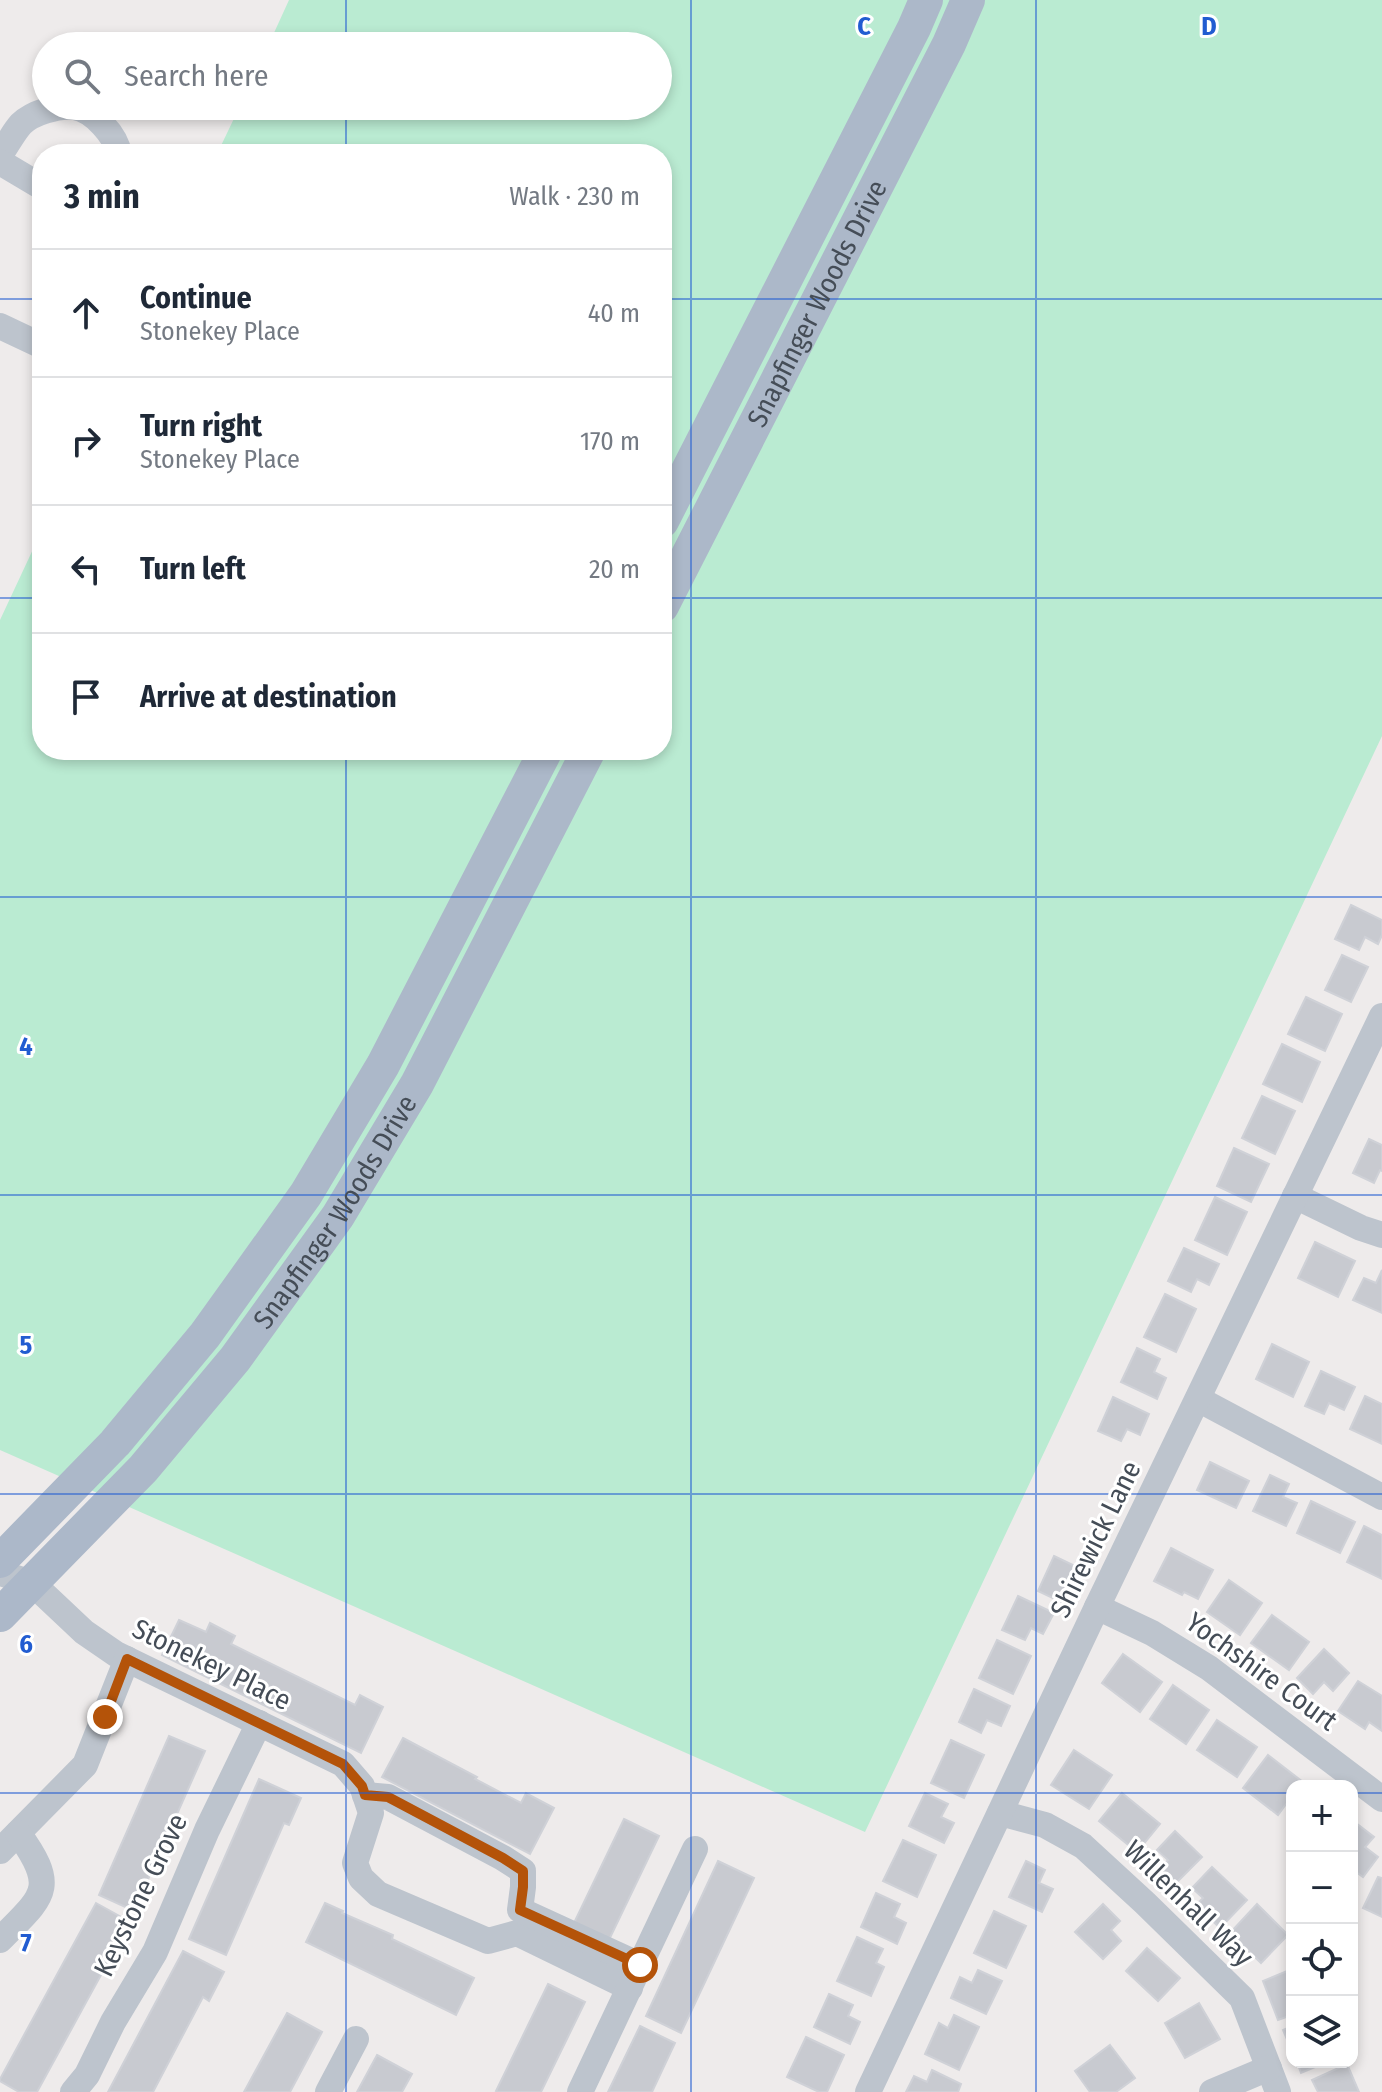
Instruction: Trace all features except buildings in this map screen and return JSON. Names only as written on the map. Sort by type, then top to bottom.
[{"type":"main road","name":"Snapfinger Woods Drive","points":[[672,501],[926,0]]},
{"type":"main road","name":"Snapfinger Woods Drive","points":[[672,586],[938,66],[968,0]]},
{"type":"main road","name":"Snapfinger Woods Drive","points":[[0,1561],[115,1443],[205,1335],[306,1194],[383,1065],[541,760]]},
{"type":"main road","name":"Snapfinger Woods Drive","points":[[0,1615],[143,1469],[235,1359],[338,1216],[417,1084],[584,760]]},
{"type":"street","points":[[903,49],[938,66]]},
{"type":"street","points":[[0,155],[22,123],[32,117]]},
{"type":"street","points":[[101,120],[116,144]]},
{"type":"street","points":[[0,162],[32,181]]},
{"type":"street","points":[[0,326],[32,341]]},
{"type":"street","name":"Shirewick Lane","points":[[868,2092],[1097,1607],[1382,1016]]},
{"type":"street","points":[[335,1145],[371,1161]]},
{"type":"street","points":[[1295,1196],[1382,1235]]},
{"type":"street","points":[[1198,1399],[1382,1497]]},
{"type":"street","points":[[0,1573],[32,1583]]},
{"type":"street","name":"Stonekey Place","points":[[32,1583],[84,1632],[127,1659],[343,1764],[362,1786],[365,1795]]},
{"type":"street","name":"Yochshire Court","points":[[1097,1607],[1152,1633],[1209,1668],[1382,1799]]},
{"type":"street","points":[[0,1940],[38,1901],[43,1880],[36,1857],[9,1842],[85,1765],[127,1659]]},
{"type":"street","name":"Keystone Grove","points":[[73,2092],[87,2075],[113,2022],[155,1952],[207,1830],[259,1723]]},
{"type":"street","points":[[365,1795],[388,1797],[523,1871],[520,1910],[635,1976],[517,1933],[488,1941],[378,1894],[361,1878],[355,1863],[371,1813],[365,1795]]},
{"type":"street","name":"Willenhall Way","points":[[1000,1813],[1045,1825],[1083,1846],[1145,1903],[1242,1998],[1273,2080]]},
{"type":"street","points":[[580,2092],[695,1849]]},
{"type":"street","points":[[328,2092],[356,2039]]},
{"type":"street","points":[[1212,2092],[1273,2080]]},
{"type":"green space","points":[[289,0],[1382,0],[1382,736],[865,1832],[0,1450],[0,620],[32,551],[32,760],[672,760],[672,144],[222,144],[233,120],[672,120],[672,32],[274,32]]},
{"type":"route","points":[[105,1717],[127,1659],[343,1764],[362,1786],[365,1795],[388,1797],[503,1858],[523,1871],[520,1910],[640,1965]]}]
